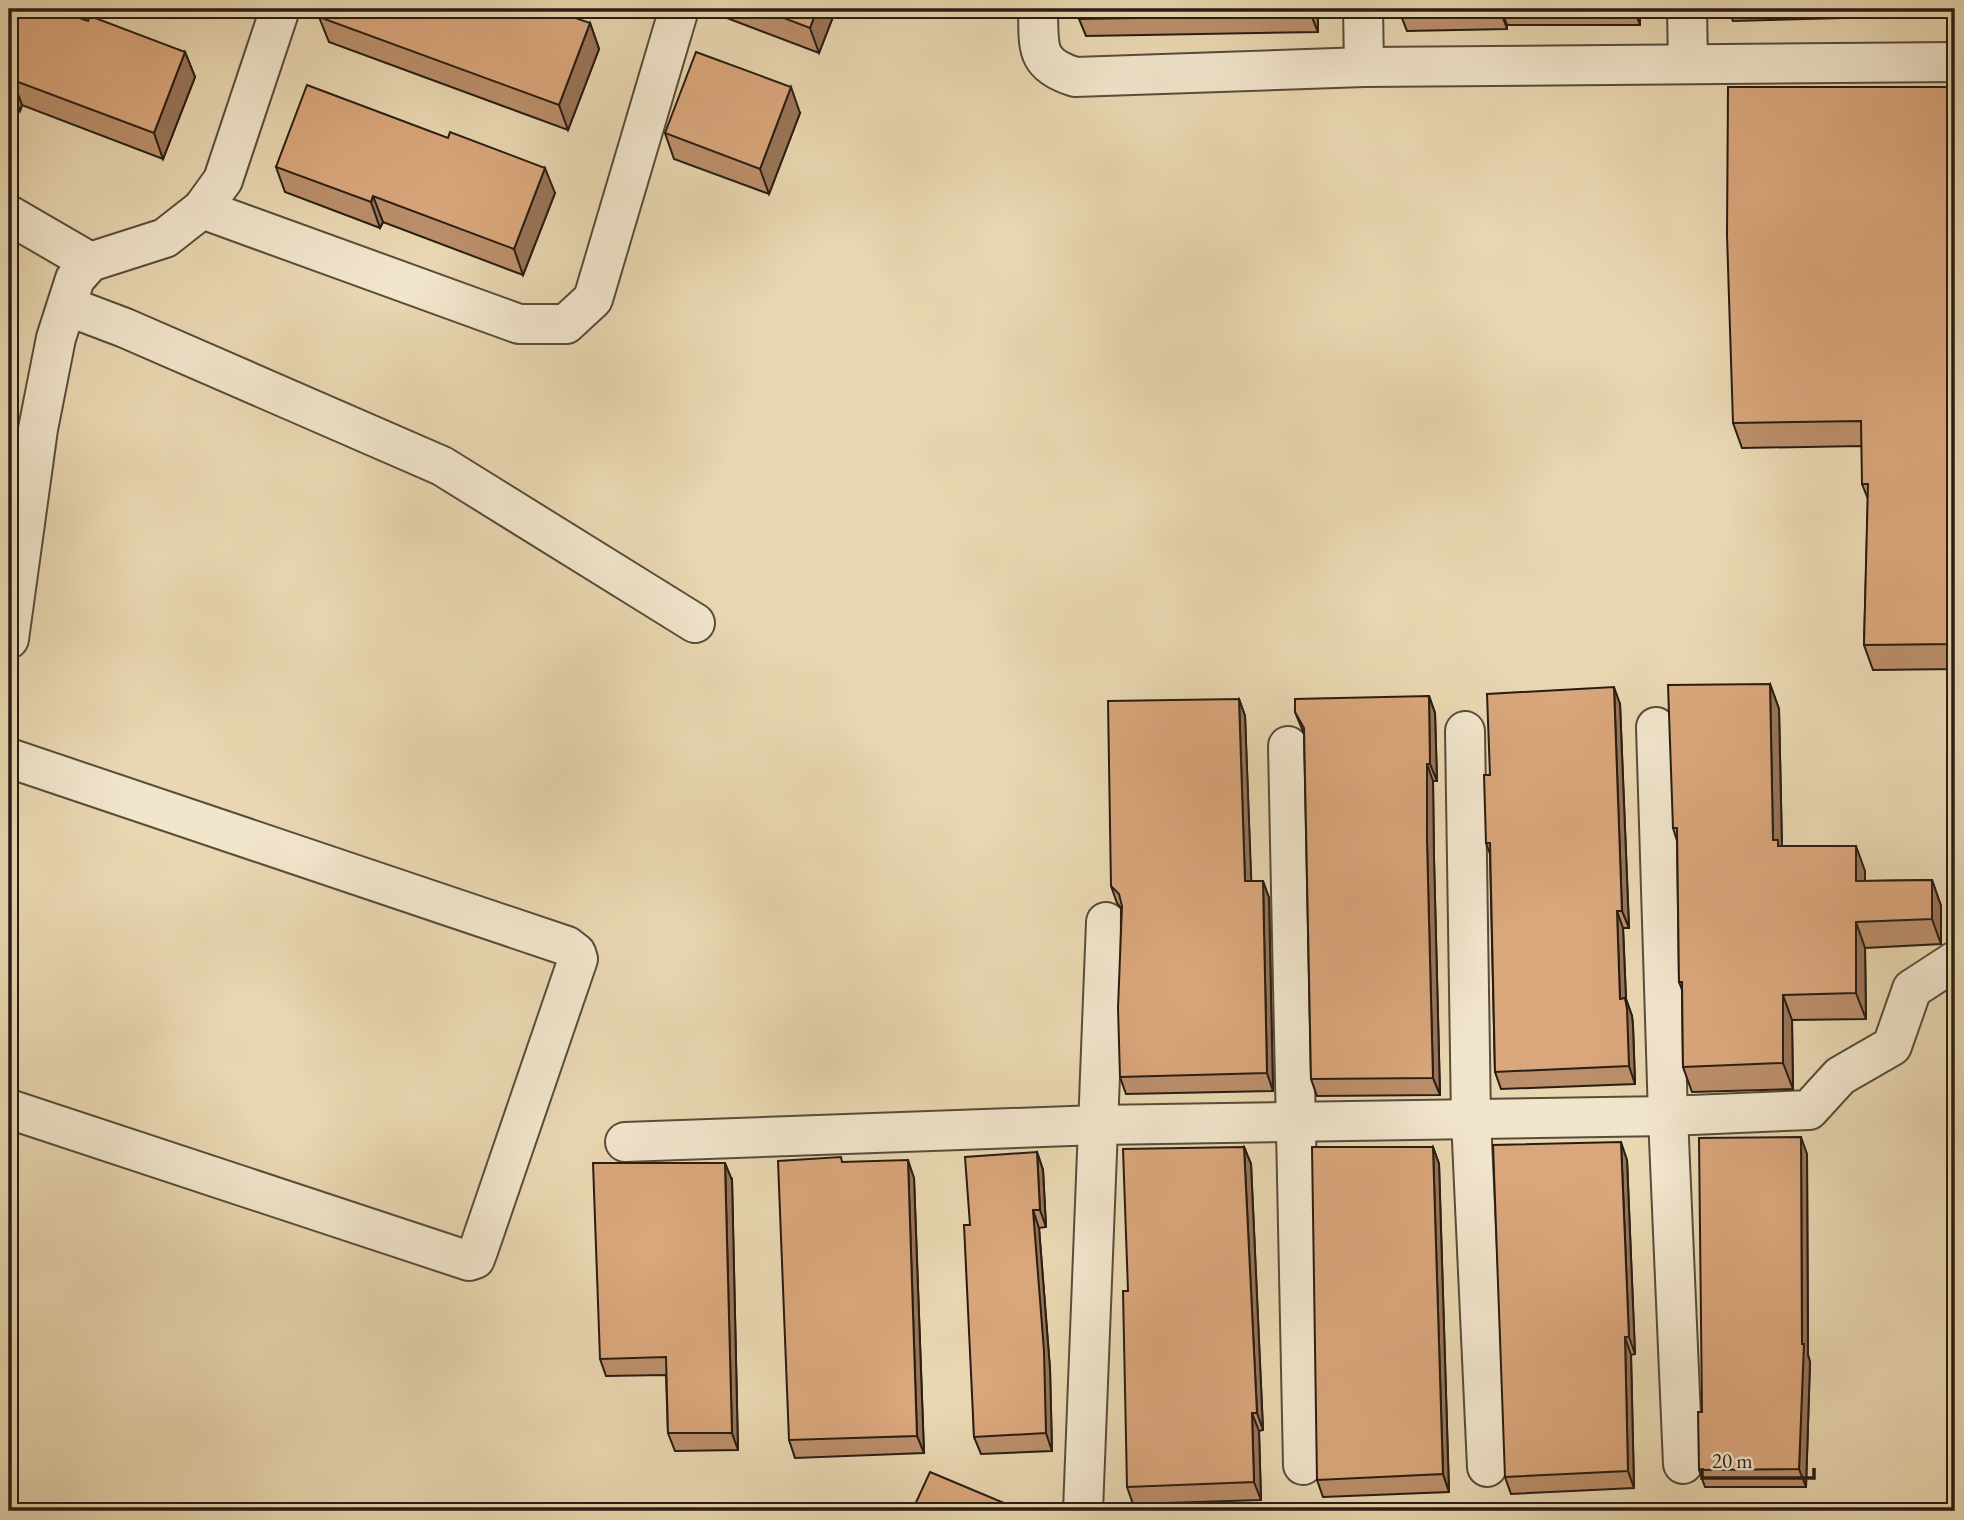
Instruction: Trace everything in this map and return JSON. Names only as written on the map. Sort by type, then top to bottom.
[{"type":"street","points":[[9,639],[23,427],[75,279],[90,262],[165,238],[202,209],[223,180],[280,9]]},
{"type":"street","points":[[202,209],[519,324],[566,324],[593,299],[679,9]]},
{"type":"street","points":[[1038,9],[1039,46],[1043,57],[1053,70],[1075,77],[1364,66],[1955,62]]},
{"type":"street","points":[[1363,9],[1364,66]]},
{"type":"street","points":[[1687,9],[1688,64]]},
{"type":"street","points":[[9,215],[45,239],[90,262]]},
{"type":"street","points":[[66,306],[125,328],[442,466],[695,623]]},
{"type":"street","points":[[1656,727],[1668,1116],[1683,1464]]},
{"type":"street","points":[[1465,731],[1471,1119],[1487,1467]]},
{"type":"street","points":[[1289,746],[1303,1465]]},
{"type":"street","points":[[9,758],[567,946],[576,953],[578,960],[478,1251],[475,1259],[469,1261],[9,1109]]},
{"type":"street","points":[[1083,1511],[1106,922]]},
{"type":"street","points":[[625,1142],[1098,1125],[1668,1116],[1809,1110],[1840,1076],[1892,1046],[1912,989],[1955,961]]},
{"type":"building","points":[[9,9],[54,9],[88,21],[90,16],[185,52],[154,133],[13,80],[11,86],[9,85]]},
{"type":"building","points":[[323,9],[550,9],[590,23],[559,105],[319,17]]},
{"type":"building","points":[[760,9],[817,9],[810,28]]},
{"type":"building","points":[[1079,9],[1311,9],[1311,15],[1079,19]]},
{"type":"building","points":[[1400,9],[1501,9],[1501,12],[1400,13]]},
{"type":"building","points":[[696,52],[791,87],[760,169],[665,133]]},
{"type":"building","points":[[307,85],[448,138],[450,132],[545,168],[514,249],[373,196],[371,202],[276,167]]},
{"type":"building","points":[[1728,87],[1955,87],[1955,644],[1864,645],[1868,484],[1862,484],[1861,421],[1733,423],[1727,235]]},
{"type":"building","points":[[1770,684],[1773,840],[1778,840],[1778,846],[1856,846],[1856,881],[1932,880],[1932,919],[1856,922],[1856,993],[1783,995],[1783,1063],[1683,1067],[1677,828],[1673,828],[1668,685]]},
{"type":"building","points":[[1614,687],[1622,911],[1617,911],[1620,999],[1625,998],[1627,1009],[1629,1066],[1495,1072],[1490,843],[1486,843],[1484,775],[1490,775],[1487,694]]},
{"type":"building","points":[[1429,696],[1427,841],[1433,1078],[1311,1079],[1304,728],[1295,712],[1295,699]]},
{"type":"building","points":[[1239,699],[1245,881],[1263,881],[1267,1073],[1120,1077],[1118,1008],[1122,906],[1119,894],[1111,886],[1108,701]]},
{"type":"building","points":[[1801,1137],[1804,1344],[1799,1469],[1699,1470],[1698,1412],[1702,1412],[1699,1138]]},
{"type":"building","points":[[1621,1142],[1629,1337],[1625,1337],[1628,1471],[1505,1477],[1493,1145]]},
{"type":"building","points":[[1244,1147],[1257,1413],[1252,1413],[1254,1482],[1127,1487],[1123,1291],[1128,1291],[1123,1149]]},
{"type":"building","points":[[1312,1147],[1433,1147],[1443,1474],[1317,1480]]},
{"type":"building","points":[[1037,1152],[1040,1210],[1033,1210],[1044,1351],[1046,1433],[974,1437],[964,1225],[970,1225],[965,1157]]},
{"type":"building","points":[[841,1157],[842,1162],[908,1160],[917,1436],[789,1440],[778,1161]]},
{"type":"building","points":[[593,1163],[725,1163],[732,1433],[668,1433],[666,1357],[600,1359]]},
{"type":"building","points":[[930,1472],[1023,1511],[912,1511]]}]
